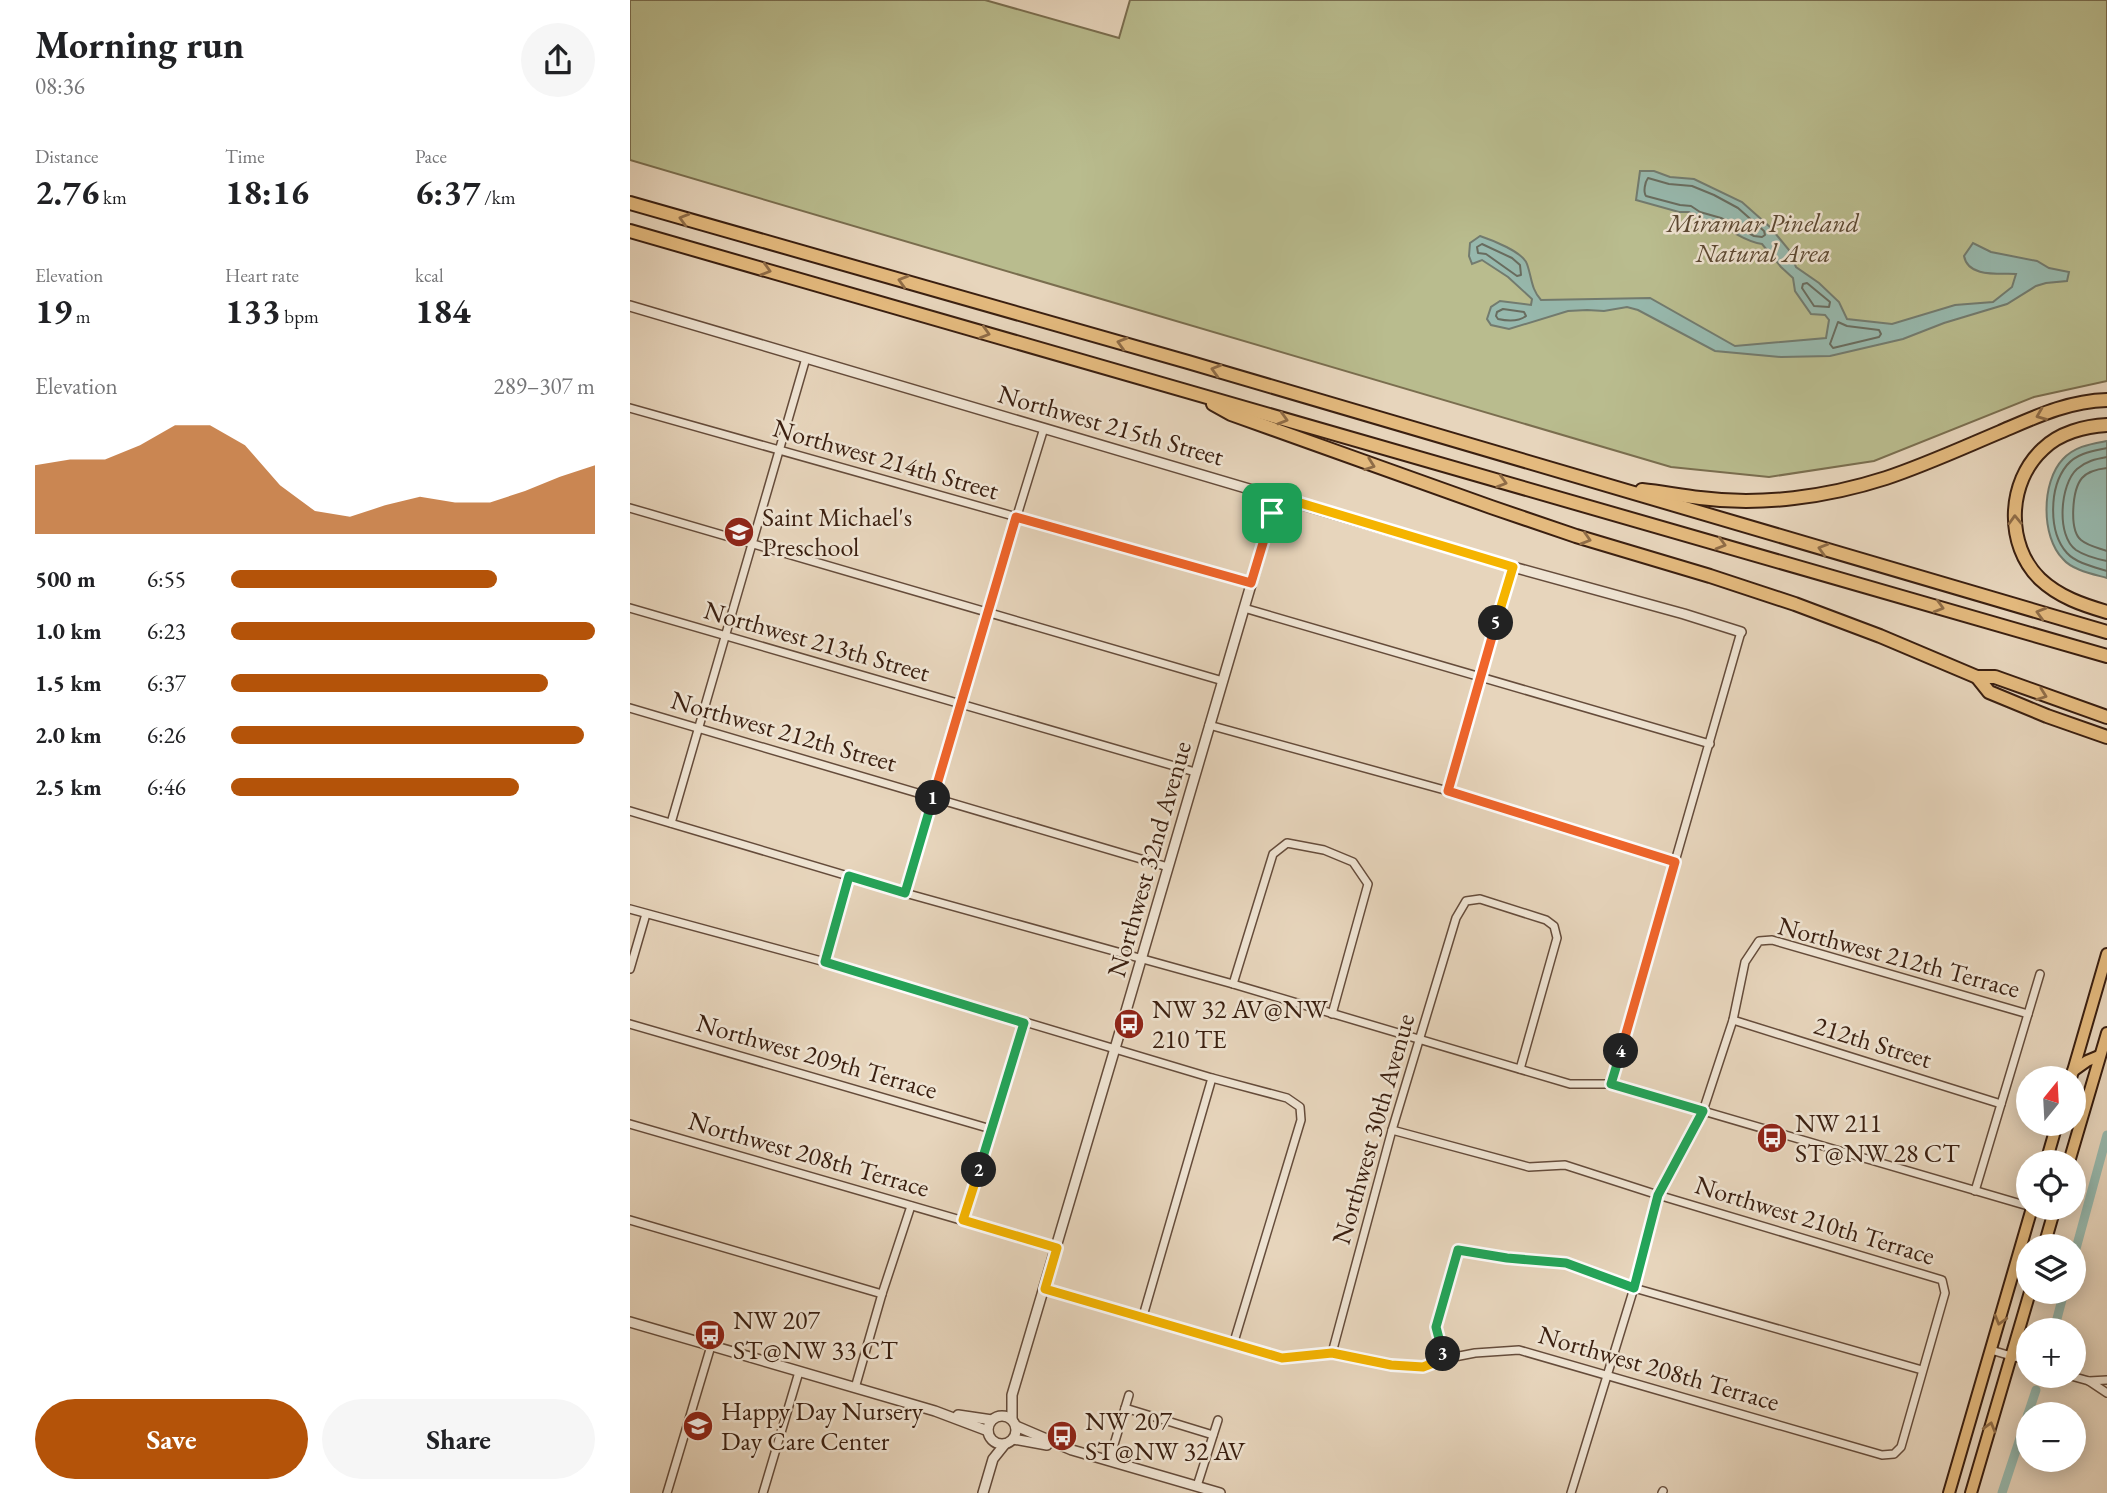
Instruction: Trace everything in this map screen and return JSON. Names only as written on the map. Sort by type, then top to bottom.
[{"type":"highway","points":[[630,204],[1174,358],[2107,632]]},
{"type":"highway","points":[[630,231],[2107,656]]},
{"type":"highway","points":[[1194,393],[1231,414],[1369,465],[1576,536],[1773,596],[1866,630],[1977,677],[1995,677],[2107,717]]},
{"type":"highway","points":[[1610,487],[1730,500],[1804,497],[1886,478],[2059,408],[2087,401],[2107,400]]},
{"type":"highway","points":[[2107,425],[2081,429],[2044,447],[2030,463],[2020,483],[2014,516],[2023,556],[2040,579],[2063,596],[2107,612]]},
{"type":"highway","points":[[1977,677],[1989,692],[2107,737]]},
{"type":"main road","points":[[2074,1066],[2107,954]]},
{"type":"main road","points":[[2085,1031],[2089,1043],[2099,1056]]},
{"type":"main road","points":[[2072,1150],[2107,1033]]},
{"type":"main road","points":[[2081,1066],[2099,1056]]},
{"type":"main road","points":[[1949,1493],[2026,1220]]},
{"type":"main road","points":[[1971,1493],[2026,1304]]},
{"type":"street","name":"Northwest 215th Street","points":[[630,306],[1741,632]]},
{"type":"street","points":[[671,822],[806,358]]},
{"type":"street","name":"Northwest 214th Street","points":[[630,408],[1251,583]]},
{"type":"street","points":[[905,893],[959,704],[1044,428]]},
{"type":"street","name":"Northwest 32nd Avenue","points":[[995,1418],[1012,1395],[1045,1289],[1277,496]]},
{"type":"street","points":[[630,508],[1223,681]]},
{"type":"street","points":[[1448,791],[1513,567]]},
{"type":"street","name":"Northwest 213th Street","points":[[630,608],[1195,772]]},
{"type":"street","points":[[1244,608],[1710,744]]},
{"type":"street","points":[[1611,1084],[1741,632]]},
{"type":"street","name":"Northwest 212th Street","points":[[630,708],[1168,867]]},
{"type":"street","points":[[1209,725],[1448,791],[1675,862]]},
{"type":"street","points":[[630,811],[1570,1084],[1611,1084],[2016,1203]]},
{"type":"street","points":[[1233,984],[1273,854],[1287,843],[1324,850],[1353,862],[1368,884],[1332,1014]]},
{"type":"street","points":[[825,962],[849,876]]},
{"type":"street","name":"Northwest 30th Avenue","points":[[1332,1353],[1392,1130],[1456,918],[1466,901],[1480,899],[1546,919],[1554,926],[1557,939],[1520,1069]]},
{"type":"street","points":[[630,909],[825,962],[1024,1023],[1287,1098],[1300,1107],[1301,1120],[1233,1345]]},
{"type":"street","points":[[630,969],[646,914]]},
{"type":"street","name":"Northwest 212th Terrace","points":[[1733,1020],[1745,962],[1759,941],[1772,940],[2028,1014]]},
{"type":"street","points":[[1975,1191],[2039,974]]},
{"type":"street","points":[[1571,1493],[1634,1288],[1658,1195],[1703,1111],[1733,1020]]},
{"type":"street","name":"212th Street","points":[[1733,1020],[2001,1104]]},
{"type":"street","points":[[963,1220],[1024,1023]]},
{"type":"street","name":"Northwest 209th Terrace","points":[[630,1024],[992,1129]]},
{"type":"street","points":[[1143,1316],[1212,1078]]},
{"type":"street","name":"Northwest 208th Terrace","points":[[630,1124],[1057,1248]]},
{"type":"street","name":"Northwest 210th Terrace","points":[[1392,1130],[1529,1167],[1565,1165],[1942,1280],[1945,1293],[1923,1370]]},
{"type":"street","points":[[855,1388],[881,1294],[911,1206]]},
{"type":"street","points":[[630,1220],[881,1294]]},
{"type":"street","points":[[1444,1359],[1436,1327],[1458,1250],[1566,1263],[1634,1288],[1923,1370]]},
{"type":"street","name":"Northwest 208th Terrace","points":[[1045,1289],[1282,1358],[1332,1353],[1391,1365],[1423,1367],[1444,1359],[1475,1353],[1520,1350],[1882,1455],[1894,1454],[1901,1447],[1923,1370]]},
{"type":"street","points":[[630,1322],[935,1411],[989,1435],[997,1443],[1009,1441],[1072,1450]]},
{"type":"street","points":[[667,1493],[711,1346]]},
{"type":"street","points":[[1991,1350],[2016,1357]]},
{"type":"street","points":[[763,1493],[799,1372]]},
{"type":"street","points":[[2088,1381],[2107,1380]]},
{"type":"street","points":[[2088,1381],[2107,1393]]},
{"type":"street","name":"Northwest 32nd Avenue","points":[[1012,1395],[1014,1423]]},
{"type":"street","points":[[1109,1461],[1129,1395]]},
{"type":"street","points":[[1125,1408],[1213,1435]]},
{"type":"street","points":[[935,1411],[995,1418],[1005,1416],[1014,1423],[1072,1450],[1220,1493]]},
{"type":"street","points":[[993,1459],[989,1435],[995,1418]]},
{"type":"street","points":[[1197,1486],[1217,1420]]},
{"type":"street","points":[[983,1493],[993,1459],[1016,1433],[1014,1423]]},
{"type":"green space","name":"Miramar Pineland Natural Area","points":[[630,0],[985,0],[1119,38],[1130,0],[2107,0],[2107,381],[2034,397],[1874,461],[1769,477],[1671,467],[630,160]]},
{"type":"water","points":[[1640,171],[1694,179],[1742,202],[1770,227],[1789,250],[1796,267],[1819,283],[1839,302],[1847,319],[1892,324],[1955,305],[1993,302],[2012,287],[2016,274],[1986,273],[1972,268],[1964,256],[1973,243],[1991,252],[2037,261],[2049,268],[2069,272],[2067,281],[2036,286],[2007,304],[1903,339],[1830,356],[1781,357],[1715,351],[1638,310],[1627,307],[1604,311],[1568,311],[1509,329],[1491,325],[1487,319],[1491,307],[1500,301],[1531,305],[1532,299],[1508,277],[1482,260],[1472,264],[1469,256],[1470,243],[1480,236],[1520,255],[1527,264],[1533,287],[1541,300],[1650,298],[1735,346],[1826,338],[1829,320],[1825,315],[1811,314],[1795,291],[1793,278],[1762,244],[1689,212],[1679,212],[1636,200]]},
{"type":"water","points":[[2107,441],[2107,578],[2077,569],[2063,559],[2051,537],[2047,509],[2051,481],[2063,459],[2078,448]]},
{"type":"waterway","points":[[2080,1234],[2107,1135]]},
{"type":"waterway","points":[[2057,1318],[2061,1304]]},
{"type":"waterway","points":[[2032,1402],[2036,1390]]},
{"type":"waterway","points":[[2002,1493],[2016,1450]]},
{"type":"place","name":"Saint Michael's Preschool","points":[[739,532]]},
{"type":"place","name":"NW 32 AV@NW 210 TE","points":[[1129,1024]]},
{"type":"place","name":"NW 211 ST@NW 28 CT","points":[[1772,1138]]},
{"type":"place","name":"NW 207 ST@NW 33 CT","points":[[710,1335]]},
{"type":"place","name":"Happy Day Nursery Day Care Center","points":[[698,1426]]},
{"type":"place","name":"NW 207 ST@NW 32 AV","points":[[1062,1436]]},
{"type":"route","points":[[1277,496],[1513,567],[1448,791],[1675,862],[1611,1084],[1703,1111],[1658,1195],[1634,1288],[1566,1263],[1458,1250],[1436,1327],[1444,1359],[1423,1367],[1391,1365],[1332,1353],[1282,1358],[1045,1289],[1057,1248],[963,1220],[1024,1023],[825,962],[849,876],[905,893],[1016,517],[1251,583],[1272,513],[1277,496]]}]
